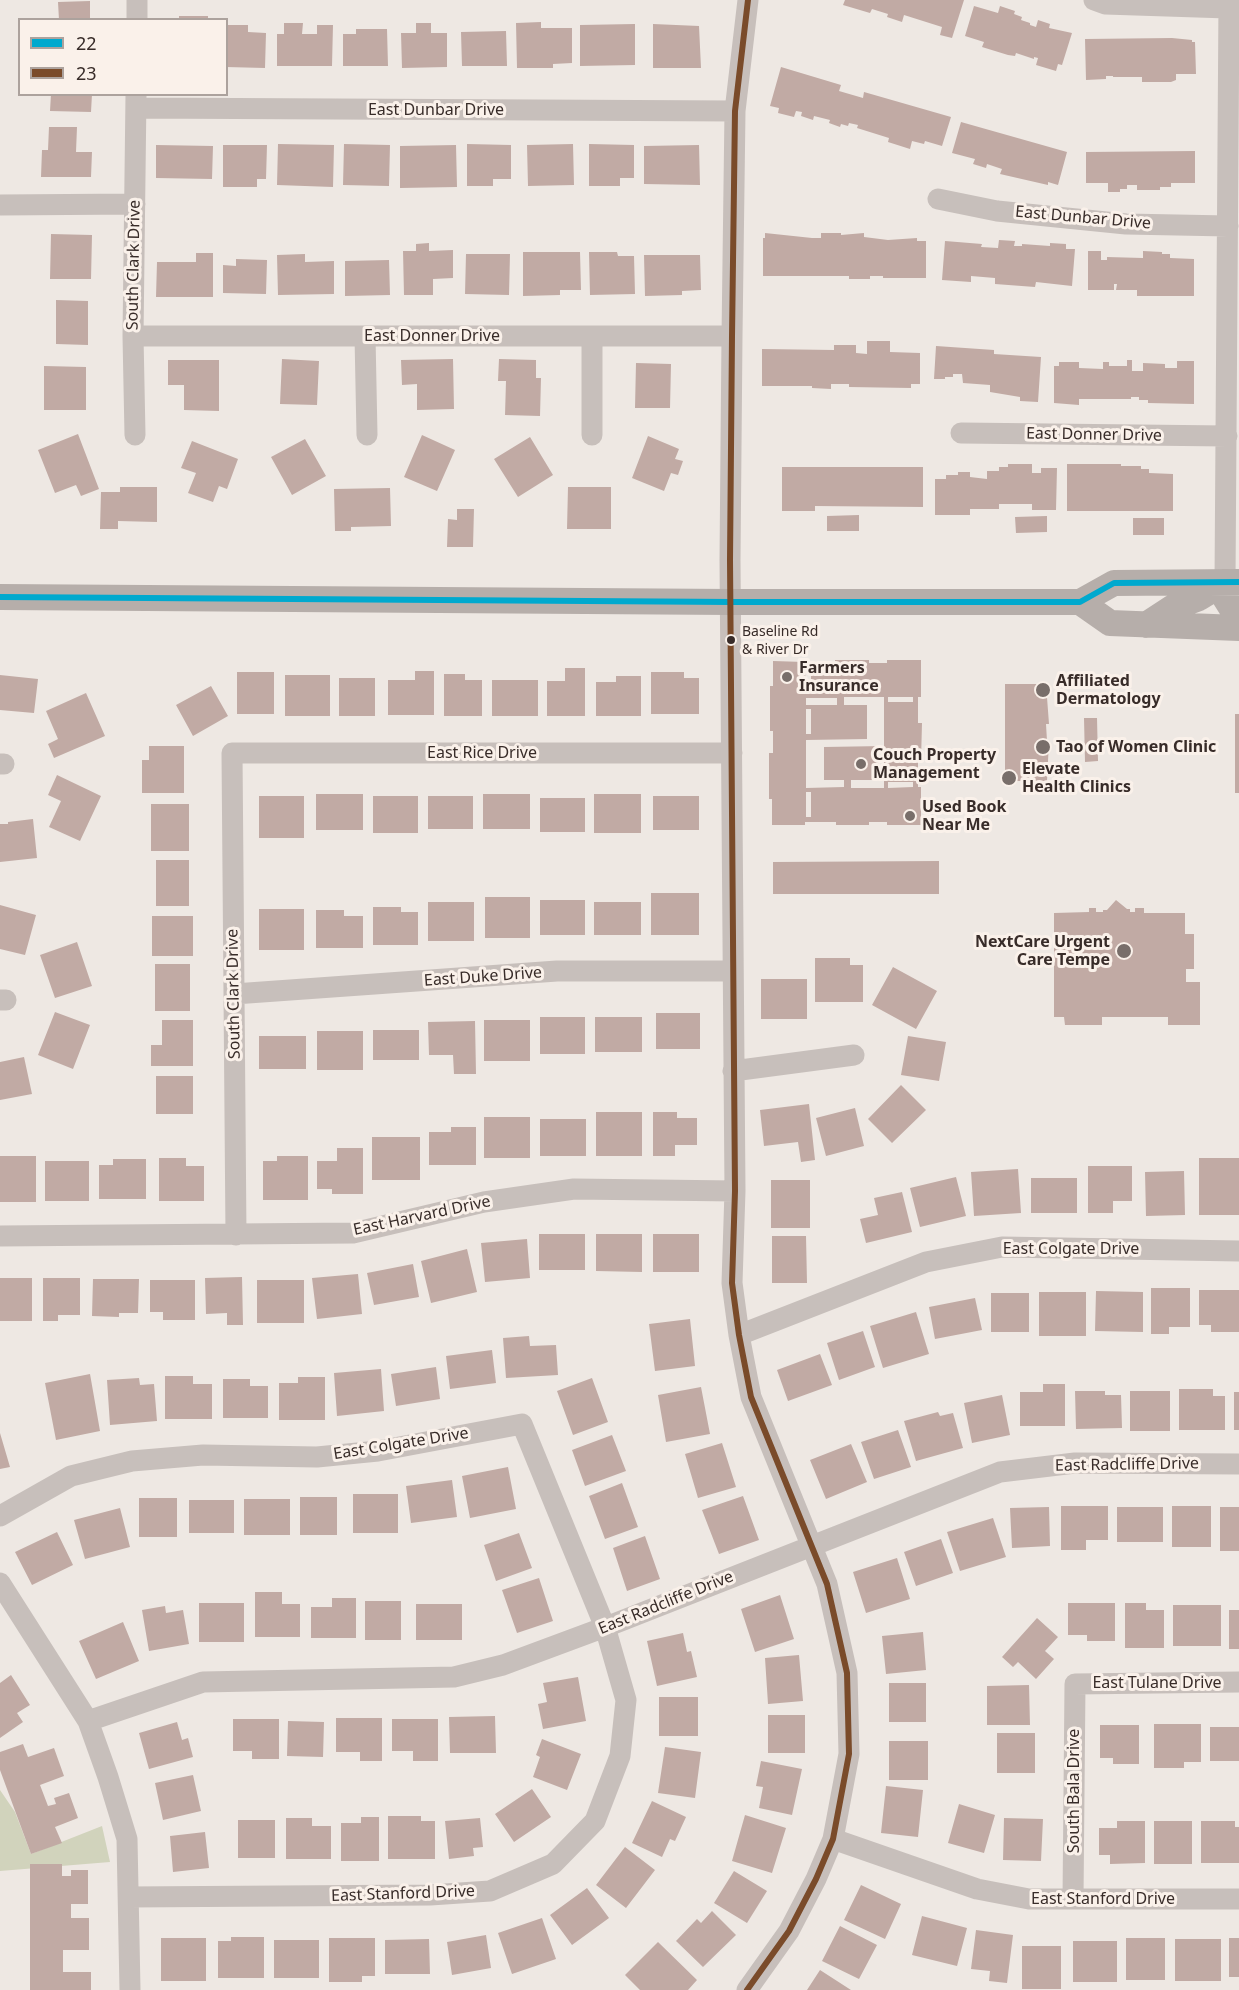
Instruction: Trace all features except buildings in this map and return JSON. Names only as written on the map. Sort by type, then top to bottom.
[{"type":"main road","points":[[0,597],[1080,602],[1114,582],[1232,582]]},
{"type":"main road","points":[[1232,582],[1224,596],[1239,620]]},
{"type":"main road","points":[[1146,625],[1172,608],[1200,598],[1232,582]]},
{"type":"main road","points":[[1080,602],[1110,623],[1239,628]]},
{"type":"street","points":[[137,0],[137,18]]},
{"type":"street","points":[[747,1990],[789,1931],[816,1879],[833,1839],[849,1754],[847,1673],[826,1584],[751,1397],[732,1283],[735,1191],[732,971],[732,336],[735,111],[748,0]]},
{"type":"street","points":[[1094,0],[1105,4],[1228,4],[1227,436],[1232,582]]},
{"type":"street","name":"East Dunbar Drive","points":[[136,101],[735,111]]},
{"type":"street","name":"South Clark Drive","points":[[135,435],[133,336],[136,101]]},
{"type":"street","name":"East Dunbar Drive","points":[[938,199],[997,211],[1114,222],[1228,226]]},
{"type":"street","points":[[0,205],[135,204]]},
{"type":"street","name":"East Donner Drive","points":[[133,336],[732,336]]},
{"type":"street","points":[[365,336],[367,435]]},
{"type":"street","points":[[592,336],[592,435]]},
{"type":"street","name":"East Donner Drive","points":[[961,433],[1227,436]]},
{"type":"street","name":"South Clark Drive","points":[[232,753],[236,1235]]},
{"type":"street","name":"East Rice Drive","points":[[232,753],[732,753]]},
{"type":"street","name":"East Duke Drive","points":[[234,994],[557,971],[732,971]]},
{"type":"street","points":[[733,1071],[854,1055]]},
{"type":"street","name":"East Harvard Drive","points":[[0,1236],[353,1233],[484,1202],[574,1189],[735,1191]]},
{"type":"street","name":"East Colgate Drive","points":[[739,1335],[927,1262],[1002,1248],[1239,1251]]},
{"type":"street","name":"East Colgate Drive","points":[[0,1516],[71,1476],[132,1461],[202,1455],[317,1457],[378,1451],[522,1424],[605,1627]]},
{"type":"street","name":"East Radcliffe Drive","points":[[88,1721],[202,1682],[454,1677],[503,1665],[1000,1472],[1075,1463],[1239,1464]]},
{"type":"street","points":[[0,1583],[88,1721],[108,1777],[127,1839],[130,1990]]},
{"type":"street","name":"East Stanford Drive","points":[[129,1897],[430,1895],[490,1891],[553,1864],[595,1821],[620,1756],[626,1700],[605,1627]]},
{"type":"street","name":"East Tulane Drive","points":[[1075,1684],[1239,1682]]},
{"type":"street","name":"South Bala Drive","points":[[1073,1899],[1075,1684]]},
{"type":"street","name":"East Stanford Drive","points":[[833,1839],[976,1889],[1029,1899],[1239,1899]]},
{"type":"green space","points":[[0,1790],[15,1812],[31,1854],[102,1826],[110,1862],[0,1871]]},
{"type":"transit line","name":"23","points":[[747,1990],[789,1931],[816,1879],[833,1839],[849,1754],[847,1673],[827,1584],[751,1397],[732,1283],[735,1191],[730,560],[732,336],[735,111],[748,0]]},
{"type":"transit line","name":"22","points":[[0,597],[1080,602],[1114,583],[1239,582]]},
{"type":"place","name":"Baseline Rd & River Dr","points":[[731,640]]},
{"type":"place","name":"Farmers Insurance","points":[[787,677]]},
{"type":"place","name":"Affiliated Dermatology","points":[[1043,690]]},
{"type":"place","name":"Tao of Women Clinic","points":[[1043,747]]},
{"type":"place","name":"Couch Property Management","points":[[861,764]]},
{"type":"place","name":"Elevate Health Clinics","points":[[1009,778]]},
{"type":"place","name":"Used Book Near Me","points":[[910,816]]},
{"type":"place","name":"NextCare Urgent Care Tempe","points":[[1124,951]]}]
